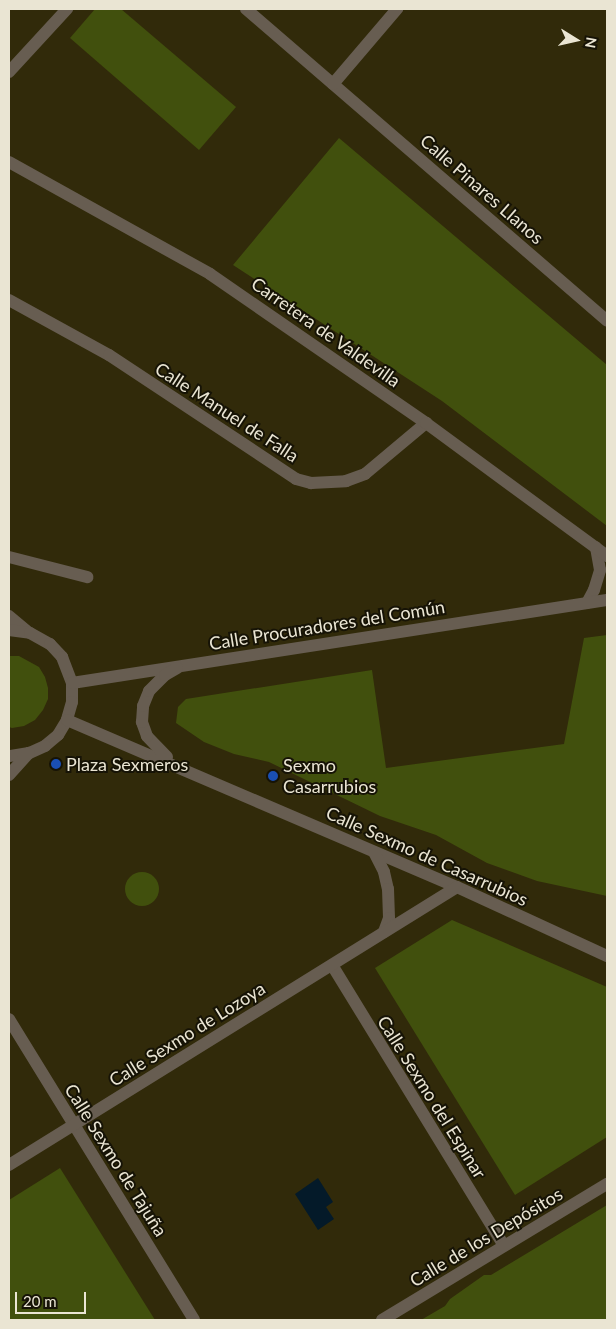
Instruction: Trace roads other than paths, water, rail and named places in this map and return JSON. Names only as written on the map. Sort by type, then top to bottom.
[{"type":"street","points":[[9,72],[67,9]]},
{"type":"street","name":"Calle Pinares Llanos","points":[[246,9],[607,321]]},
{"type":"street","points":[[333,84],[397,9]]},
{"type":"street","name":"Carretera de Valdevilla","points":[[9,162],[210,274],[426,423],[607,556]]},
{"type":"street","name":"Calle Manuel de Falla","points":[[9,300],[109,355],[296,479],[311,483],[346,481],[365,474],[426,423]]},
{"type":"street","points":[[587,604],[596,586],[600,570],[596,547]]},
{"type":"street","points":[[9,557],[87,577]]},
{"type":"street","name":"Calle Procuradores del Común","points":[[72,683],[607,600]]},
{"type":"street","points":[[9,616],[30,633],[50,644],[62,657],[72,683],[72,702],[67,720],[58,735],[45,746],[29,754],[9,775]]},
{"type":"street","points":[[9,630],[30,633]]},
{"type":"street","points":[[177,765],[157,748],[147,736],[142,722],[143,706],[149,691],[165,675],[181,665]]},
{"type":"street","name":"Calle Sexmo de Casarrubios","points":[[67,720],[177,765],[457,887],[607,956]]},
{"type":"street","points":[[9,756],[29,754]]},
{"type":"street","points":[[374,852],[384,872],[388,888],[389,918],[384,932]]},
{"type":"street","name":"Calle Sexmo de Lozoya","points":[[9,1166],[457,887]]},
{"type":"street","name":"Calle Sexmo del Espinar","points":[[332,964],[504,1246]]},
{"type":"street","name":"Calle Sexmo de Tajuña","points":[[9,1019],[194,1320]]},
{"type":"street","name":"Calle de los Depósitos","points":[[382,1320],[607,1184]]},
{"type":"water","points":[[318,1178],[333,1202],[326,1207],[334,1219],[318,1230],[295,1194]]},
{"type":"place","name":"Plaza Sexmeros","points":[[56,764]]},
{"type":"place","name":"Sexmo Casarrubios","points":[[273,776]]}]
